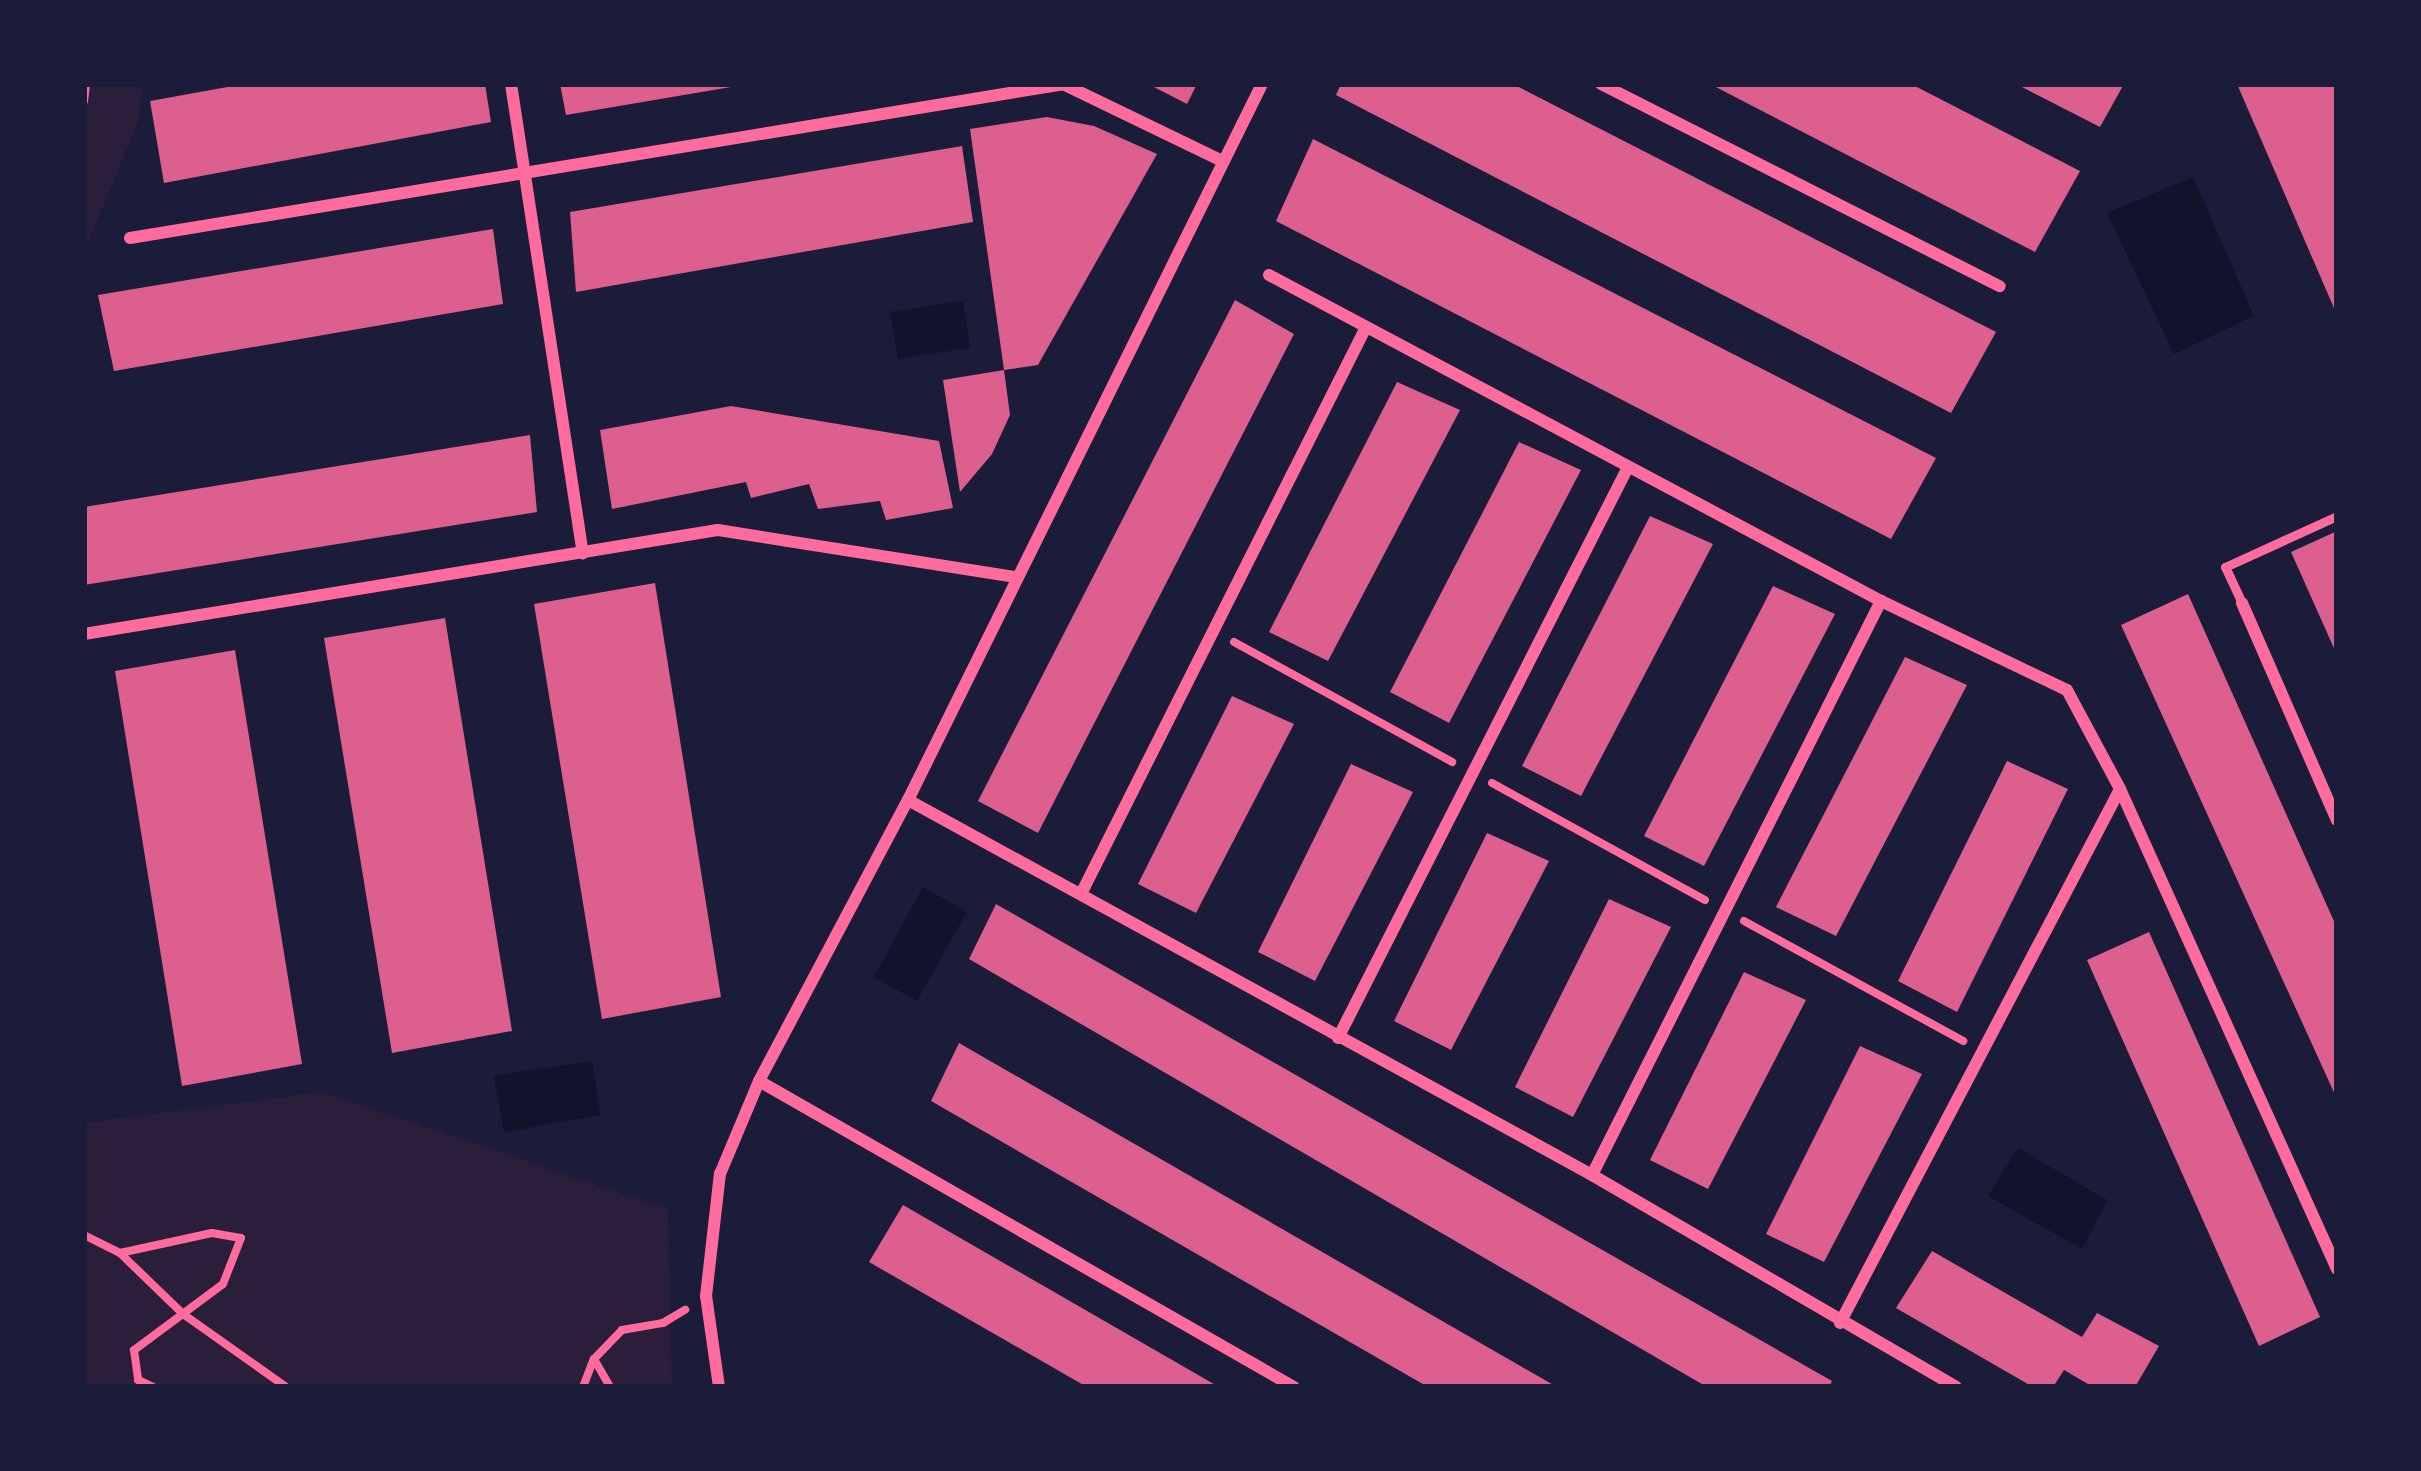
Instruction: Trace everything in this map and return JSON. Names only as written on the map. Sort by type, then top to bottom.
[{"type":"street","points":[[511,84],[583,554]]},
{"type":"street","points":[[130,238],[524,169],[1063,84],[1220,160]]},
{"type":"street","points":[[719,1387],[706,1296],[720,1174],[759,1081],[908,800],[1220,160],[1262,84]]},
{"type":"street","points":[[1600,84],[2000,286]]},
{"type":"street","points":[[1269,274],[1881,601],[2067,690],[2120,789],[2337,1269]]},
{"type":"street","points":[[1082,892],[1366,328]]},
{"type":"street","points":[[1338,1038],[1628,467]]},
{"type":"street","points":[[84,634],[718,530],[1014,577]]},
{"type":"street","points":[[1592,1175],[1881,601]]},
{"type":"street","points":[[2242,603],[2337,820]]},
{"type":"street","points":[[1840,1323],[2120,789]]},
{"type":"street","points":[[908,800],[1592,1175],[1955,1387]]},
{"type":"street","points":[[759,1081],[1294,1387]]},
{"type":"street","points":[[1930,1373],[1938,1387]]},
{"type":"lane","points":[[2242,603],[2225,567],[2337,516]]},
{"type":"path","points":[[84,101],[86,84]]},
{"type":"path","points":[[1211,630],[1980,1050]]},
{"type":"path","points":[[120,1253],[212,1234],[241,1238],[223,1284],[134,1350],[138,1380],[153,1387]]},
{"type":"path","points":[[84,1235],[120,1253],[183,1314],[286,1387]]},
{"type":"path","points":[[583,1387],[594,1359],[622,1330],[663,1323],[706,1296]]},
{"type":"path","points":[[594,1359],[610,1387]]},
{"type":"shaded area","points":[[84,84],[142,84],[139,119],[84,253]]},
{"type":"shaded area","points":[[2193,177],[2254,316],[2174,354],[2107,213]]},
{"type":"shaded area","points":[[963,301],[970,348],[898,359],[890,312]]},
{"type":"shaded area","points":[[923,887],[967,912],[917,1001],[874,977]]},
{"type":"shaded area","points":[[592,1061],[600,1115],[504,1132],[494,1076]]},
{"type":"shaded area","points":[[322,1092],[668,1209],[672,1387],[84,1387],[84,1123]]},
{"type":"shaded area","points":[[2018,1148],[2107,1200],[2082,1249],[1988,1196]]},
{"type":"building","points":[[244,84],[485,84],[491,122],[164,183],[150,101]]},
{"type":"building","points":[[560,84],[737,84],[737,86],[566,115]]},
{"type":"building","points":[[1148,84],[1197,84],[1187,104]]},
{"type":"building","points":[[1341,84],[1513,84],[1996,332],[1951,413],[1336,95]]},
{"type":"building","points":[[1710,84],[1911,84],[2080,171],[2035,252]]},
{"type":"building","points":[[2016,84],[2124,84],[2100,127]]},
{"type":"building","points":[[2237,84],[2333,84],[2337,92],[2337,315]]},
{"type":"building","points":[[1047,117],[1094,126],[1157,154],[1038,365],[1004,370],[970,129]]},
{"type":"building","points":[[1313,139],[1936,458],[1891,539],[1276,221]]},
{"type":"building","points":[[962,146],[973,222],[576,292],[570,212]]},
{"type":"building","points":[[493,229],[503,304],[114,371],[98,295]]},
{"type":"building","points":[[1235,300],[1294,334],[1038,833],[978,801]]},
{"type":"building","points":[[1004,370],[1010,415],[992,454],[960,492],[943,380]]},
{"type":"building","points":[[1397,382],[1460,410],[1328,661],[1269,632]]},
{"type":"building","points":[[731,406],[939,441],[953,508],[886,520],[880,501],[818,509],[809,484],[751,498],[746,482],[612,509],[600,430]]},
{"type":"building","points":[[530,435],[537,512],[84,585],[84,507]]},
{"type":"building","points":[[1519,442],[1581,470],[1449,723],[1390,692]]},
{"type":"building","points":[[1650,516],[1713,544],[1581,796],[1522,766]]},
{"type":"building","points":[[2337,531],[2337,655],[2291,552]]},
{"type":"building","points":[[655,583],[721,997],[602,1019],[534,604]]},
{"type":"building","points":[[1773,586],[1835,614],[1704,866],[1644,836]]},
{"type":"building","points":[[2188,594],[2337,928],[2337,1099],[2121,625]]},
{"type":"building","points":[[445,618],[512,1031],[392,1053],[324,638]]},
{"type":"building","points":[[235,650],[302,1064],[182,1086],[115,671]]},
{"type":"building","points":[[1905,657],[1967,685],[1836,936],[1776,907]]},
{"type":"building","points":[[1232,696],[1294,724],[1196,913],[1138,884]]},
{"type":"building","points":[[2007,761],[2068,789],[1957,1012],[1898,981]]},
{"type":"building","points":[[1351,764],[1413,792],[1315,981],[1258,952]]},
{"type":"building","points":[[1487,833],[1549,861],[1451,1050],[1394,1021]]},
{"type":"building","points":[[1609,899],[1671,927],[1573,1117],[1515,1087]]},
{"type":"building","points":[[996,904],[1832,1381],[1829,1387],[1707,1387],[969,959]]},
{"type":"building","points":[[2149,932],[2320,1317],[2259,1346],[2087,960]]},
{"type":"building","points":[[1744,972],[1806,1000],[1708,1189],[1650,1160]]},
{"type":"building","points":[[959,1043],[1557,1387],[1428,1387],[931,1101]]},
{"type":"building","points":[[1860,1046],[1922,1074],[1824,1262],[1766,1234]]},
{"type":"building","points":[[903,1205],[1219,1387],[1087,1387],[869,1262]]},
{"type":"building","points":[[1932,1251],[2082,1337],[2097,1313],[2159,1346],[2135,1387],[2093,1387],[2064,1370],[2053,1387],[2033,1387],[1896,1308]]}]
